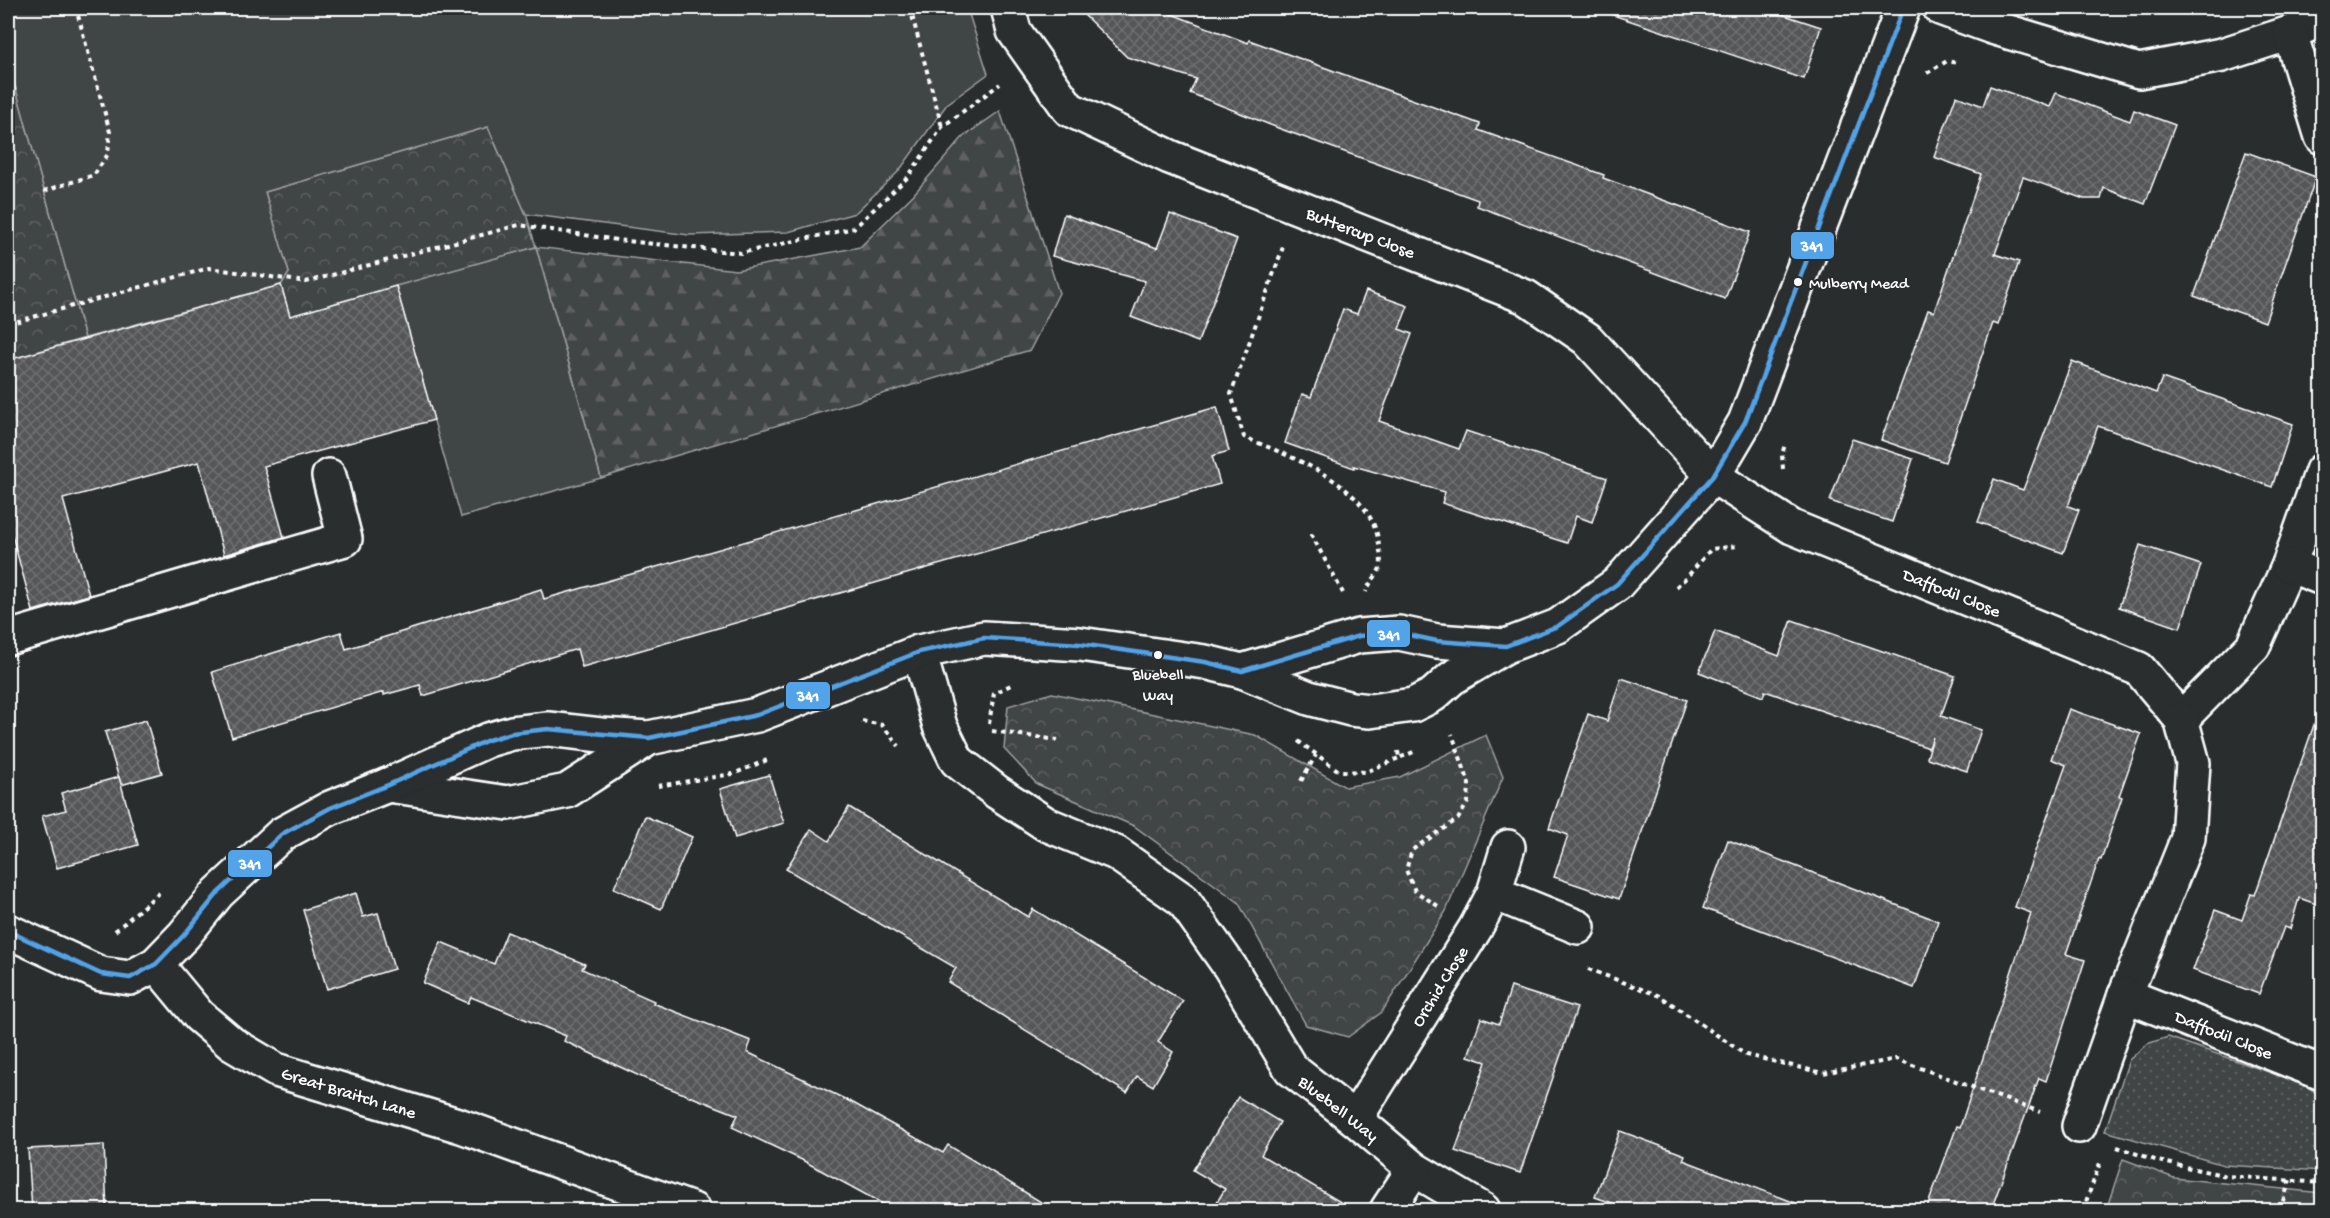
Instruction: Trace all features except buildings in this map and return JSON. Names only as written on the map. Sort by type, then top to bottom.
[{"type":"street","name":"Buttercup Close","points":[[1008,8],[1014,31],[1069,110],[1170,157],[1526,297],[1587,339],[1713,476]]},
{"type":"street","points":[[8,931],[101,974],[130,978],[156,964],[184,935],[218,893],[282,834],[330,808],[388,785],[488,740],[548,729],[649,738],[757,715],[919,652],[984,638],[1080,644],[1205,662],[1242,671],[1309,698],[1350,709],[1370,711],[1413,705],[1433,694],[1452,678],[1506,646],[1558,626],[1617,584],[1713,476],[1746,422],[1902,8]]},
{"type":"street","points":[[1940,8],[1992,27],[2139,71],[2222,55],[2290,33],[2322,19]]},
{"type":"street","points":[[2290,33],[2322,137]]},
{"type":"street","points":[[2181,719],[2253,646],[2289,565],[2322,471]]},
{"type":"street","points":[[8,638],[345,539],[328,476]]},
{"type":"street","name":"Daffodil Close","points":[[1713,476],[1792,527],[2139,669],[2181,719],[2193,763],[2188,838],[2125,995],[2079,1126]]},
{"type":"street","points":[[2289,565],[2322,578]]},
{"type":"street","points":[[1242,671],[1359,636],[1399,633],[1437,641],[1506,646]]},
{"type":"street","name":"Bluebell Way","points":[[919,652],[940,726],[957,761],[997,792],[1046,824],[1116,853],[1183,900],[1230,968],[1290,1069],[1355,1119],[1414,1169],[1483,1210]]},
{"type":"street","points":[[388,785],[508,803],[523,802],[567,791],[649,738]]},
{"type":"street","name":"Orchid Close","points":[[1355,1119],[1475,929],[1494,893],[1508,847]]},
{"type":"street","points":[[1494,893],[1578,927]]},
{"type":"street","name":"Great Braitch Lane","points":[[156,964],[200,1016],[232,1044],[276,1070],[461,1126],[693,1210]]},
{"type":"street","name":"Daffodil Close","points":[[2125,995],[2322,1074]]},
{"type":"street","points":[[1387,1210],[1414,1169]]},
{"type":"path","points":[[44,191],[94,175],[108,154],[110,132],[76,8]]},
{"type":"path","points":[[910,8],[942,127]]},
{"type":"path","points":[[8,324],[209,268],[306,282],[519,225],[617,240],[741,253],[854,228],[908,177],[942,127],[993,87]]},
{"type":"path","points":[[1298,207],[1231,394],[1244,437],[1291,456],[1328,476],[1364,507],[1378,534],[1381,566],[1368,586],[1357,612],[1359,636]]},
{"type":"path","points":[[1311,534],[1344,593]]},
{"type":"path","points":[[1389,708],[1399,758],[1422,748]]},
{"type":"path","points":[[988,730],[1058,740]]},
{"type":"path","points":[[1442,738],[1452,733],[1469,783],[1468,802],[1458,819],[1412,850],[1406,870],[1415,891],[1475,929]]},
{"type":"path","points":[[1301,781],[1316,755]]},
{"type":"path","points":[[1587,968],[1660,996],[1746,1055],[1823,1073],[1896,1059],[2079,1126]]},
{"type":"path","points":[[2083,1210],[2103,1155]]},
{"type":"path","points":[[2158,1161],[2227,1176],[2322,1183]]},
{"type":"path","points":[[2280,1210],[2290,1180]]},
{"type":"green space","points":[[8,8],[967,8],[988,74],[947,104],[899,171],[855,213],[788,232],[689,235],[526,214],[488,127],[265,192],[289,273],[281,285],[85,338],[8,60]]},
{"type":"green space","points":[[8,60],[85,338],[8,360]]},
{"type":"green space","points":[[1000,111],[1059,293],[1030,350],[601,478],[536,247],[736,270],[860,247],[913,195],[963,137]]},
{"type":"green space","points":[[488,127],[526,214],[536,247],[316,309],[294,332],[281,285],[289,273],[265,192]]},
{"type":"green space","points":[[536,247],[601,478],[461,517],[396,286]]},
{"type":"green space","points":[[1052,693],[1255,735],[1345,787],[1400,777],[1486,735],[1503,777],[1446,911],[1382,1012],[1348,1037],[1306,1025],[1238,902],[1134,826],[1037,784],[1004,749],[1008,706]]},
{"type":"green space","points":[[2168,1037],[2303,1084],[2322,1097],[2322,1171],[2224,1165],[2105,1131],[2129,1060],[2147,1044]]},
{"type":"green space","points":[[2123,1159],[2174,1178],[2322,1193],[2322,1210],[2106,1210]]},
{"type":"transit line","name":"341","points":[[8,931],[101,974],[130,978],[156,964],[184,935],[218,893],[282,834],[330,808],[388,785],[488,740],[512,733],[548,729],[649,738],[757,715],[919,652],[984,638],[1080,644],[1205,662],[1242,671],[1359,636],[1399,633],[1437,641],[1506,646],[1558,626],[1617,584],[1713,476],[1745,422],[1903,8]]},
{"type":"place","name":"Mulberry Mead","points":[[1798,282]]},
{"type":"place","name":"Bluebell Way","points":[[1158,655]]}]
